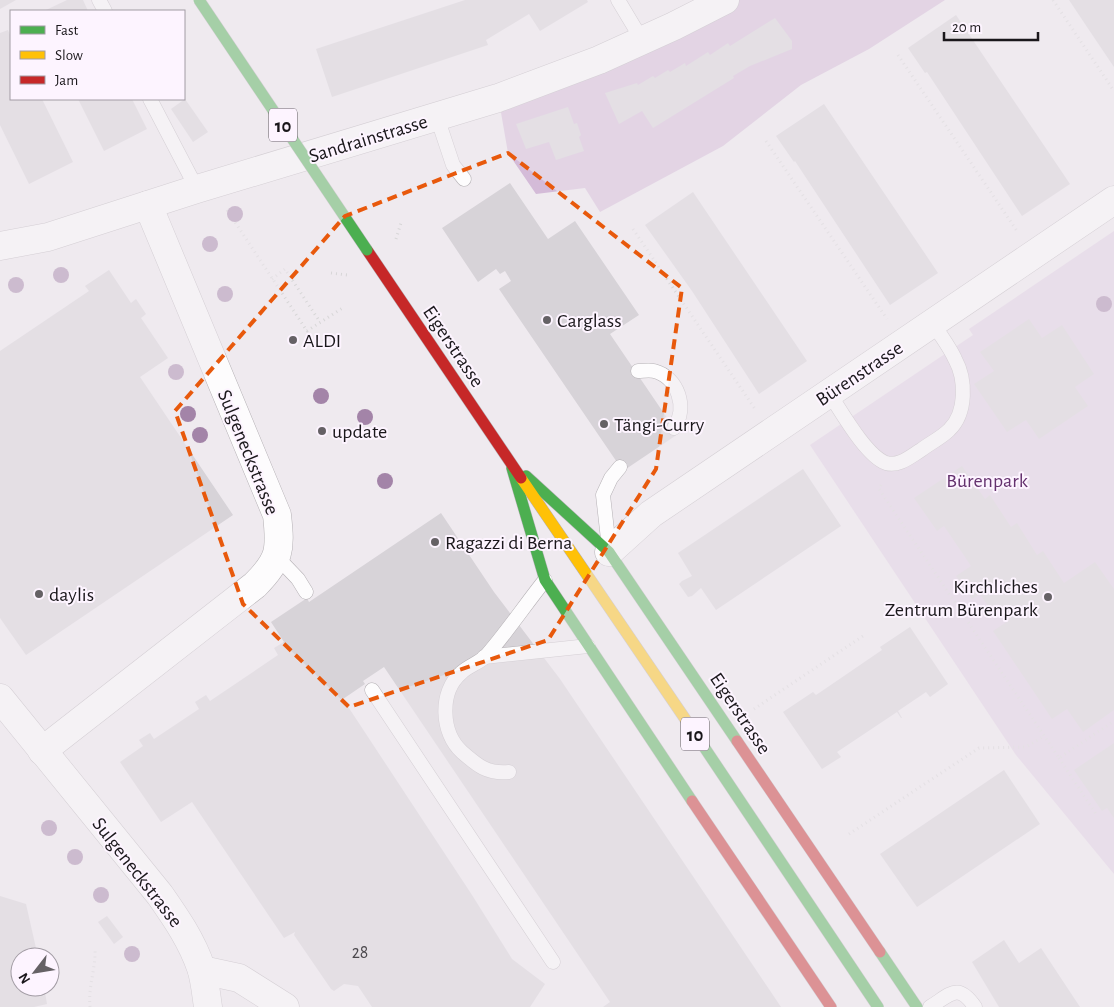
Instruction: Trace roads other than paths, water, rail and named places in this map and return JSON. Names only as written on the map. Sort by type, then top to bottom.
[{"type":"main road","name":"Eigerstrasse","points":[[198,0],[878,1007]]},
{"type":"main road","name":"Eigerstrasse","points":[[510,462],[609,552],[917,1007]]},
{"type":"main road","name":"Eigerstrasse","points":[[510,462],[545,580],[831,1007]]},
{"type":"street","name":"Sandrainstrasse","points":[[0,246],[48,236],[498,98],[599,60],[725,0]]},
{"type":"street","name":"Bürenstrasse","points":[[609,552],[651,514],[1114,200]]},
{"type":"street","name":"Sulgeneckstrasse","points":[[42,750],[255,585],[269,571],[277,557],[280,537],[277,515],[148,205]]},
{"type":"street","name":"Sulgeneckstrasse","points":[[0,698],[160,896],[190,941],[202,970],[208,1007]]},
{"type":"street","points":[[202,970],[239,978],[285,1007]]},
{"type":"lane","points":[[618,0],[642,40]]},
{"type":"lane","points":[[151,100],[197,189]]},
{"type":"lane","points":[[436,117],[453,165],[464,180]]},
{"type":"lane","points":[[829,393],[856,434],[875,456],[886,463],[897,464],[910,457],[950,430],[961,409],[962,387],[960,371],[956,359],[933,323]]},
{"type":"lane","points":[[638,371],[655,371],[662,374],[674,386],[681,408],[678,423],[674,428]]},
{"type":"lane","points":[[609,552],[603,495],[611,478],[620,466]]},
{"type":"lane","points":[[277,557],[298,579],[306,592]]},
{"type":"lane","points":[[509,772],[495,773],[478,766],[459,750],[448,730],[444,710],[448,691],[460,674],[484,657],[545,580]]},
{"type":"lane","points":[[484,657],[588,646]]},
{"type":"lane","points":[[372,690],[553,962]]},
{"type":"lane","points":[[930,1007],[953,992],[961,992],[966,995],[975,1007]]},
{"type":"place","name":"Carglass","points":[[547,320]]},
{"type":"place","name":"ALDI","points":[[293,340]]},
{"type":"place","name":"Tängi-Curry","points":[[604,424]]},
{"type":"place","name":"update","points":[[322,431]]},
{"type":"place","name":"Ragazzi di Berna","points":[[435,542]]},
{"type":"place","name":"daylis","points":[[39,594]]},
{"type":"place","name":"Kirchliches Zentrum Bürenpark","points":[[1048,597]]},
{"type":"park label","name":"Bürenpark","points":[[987,480]]}]
